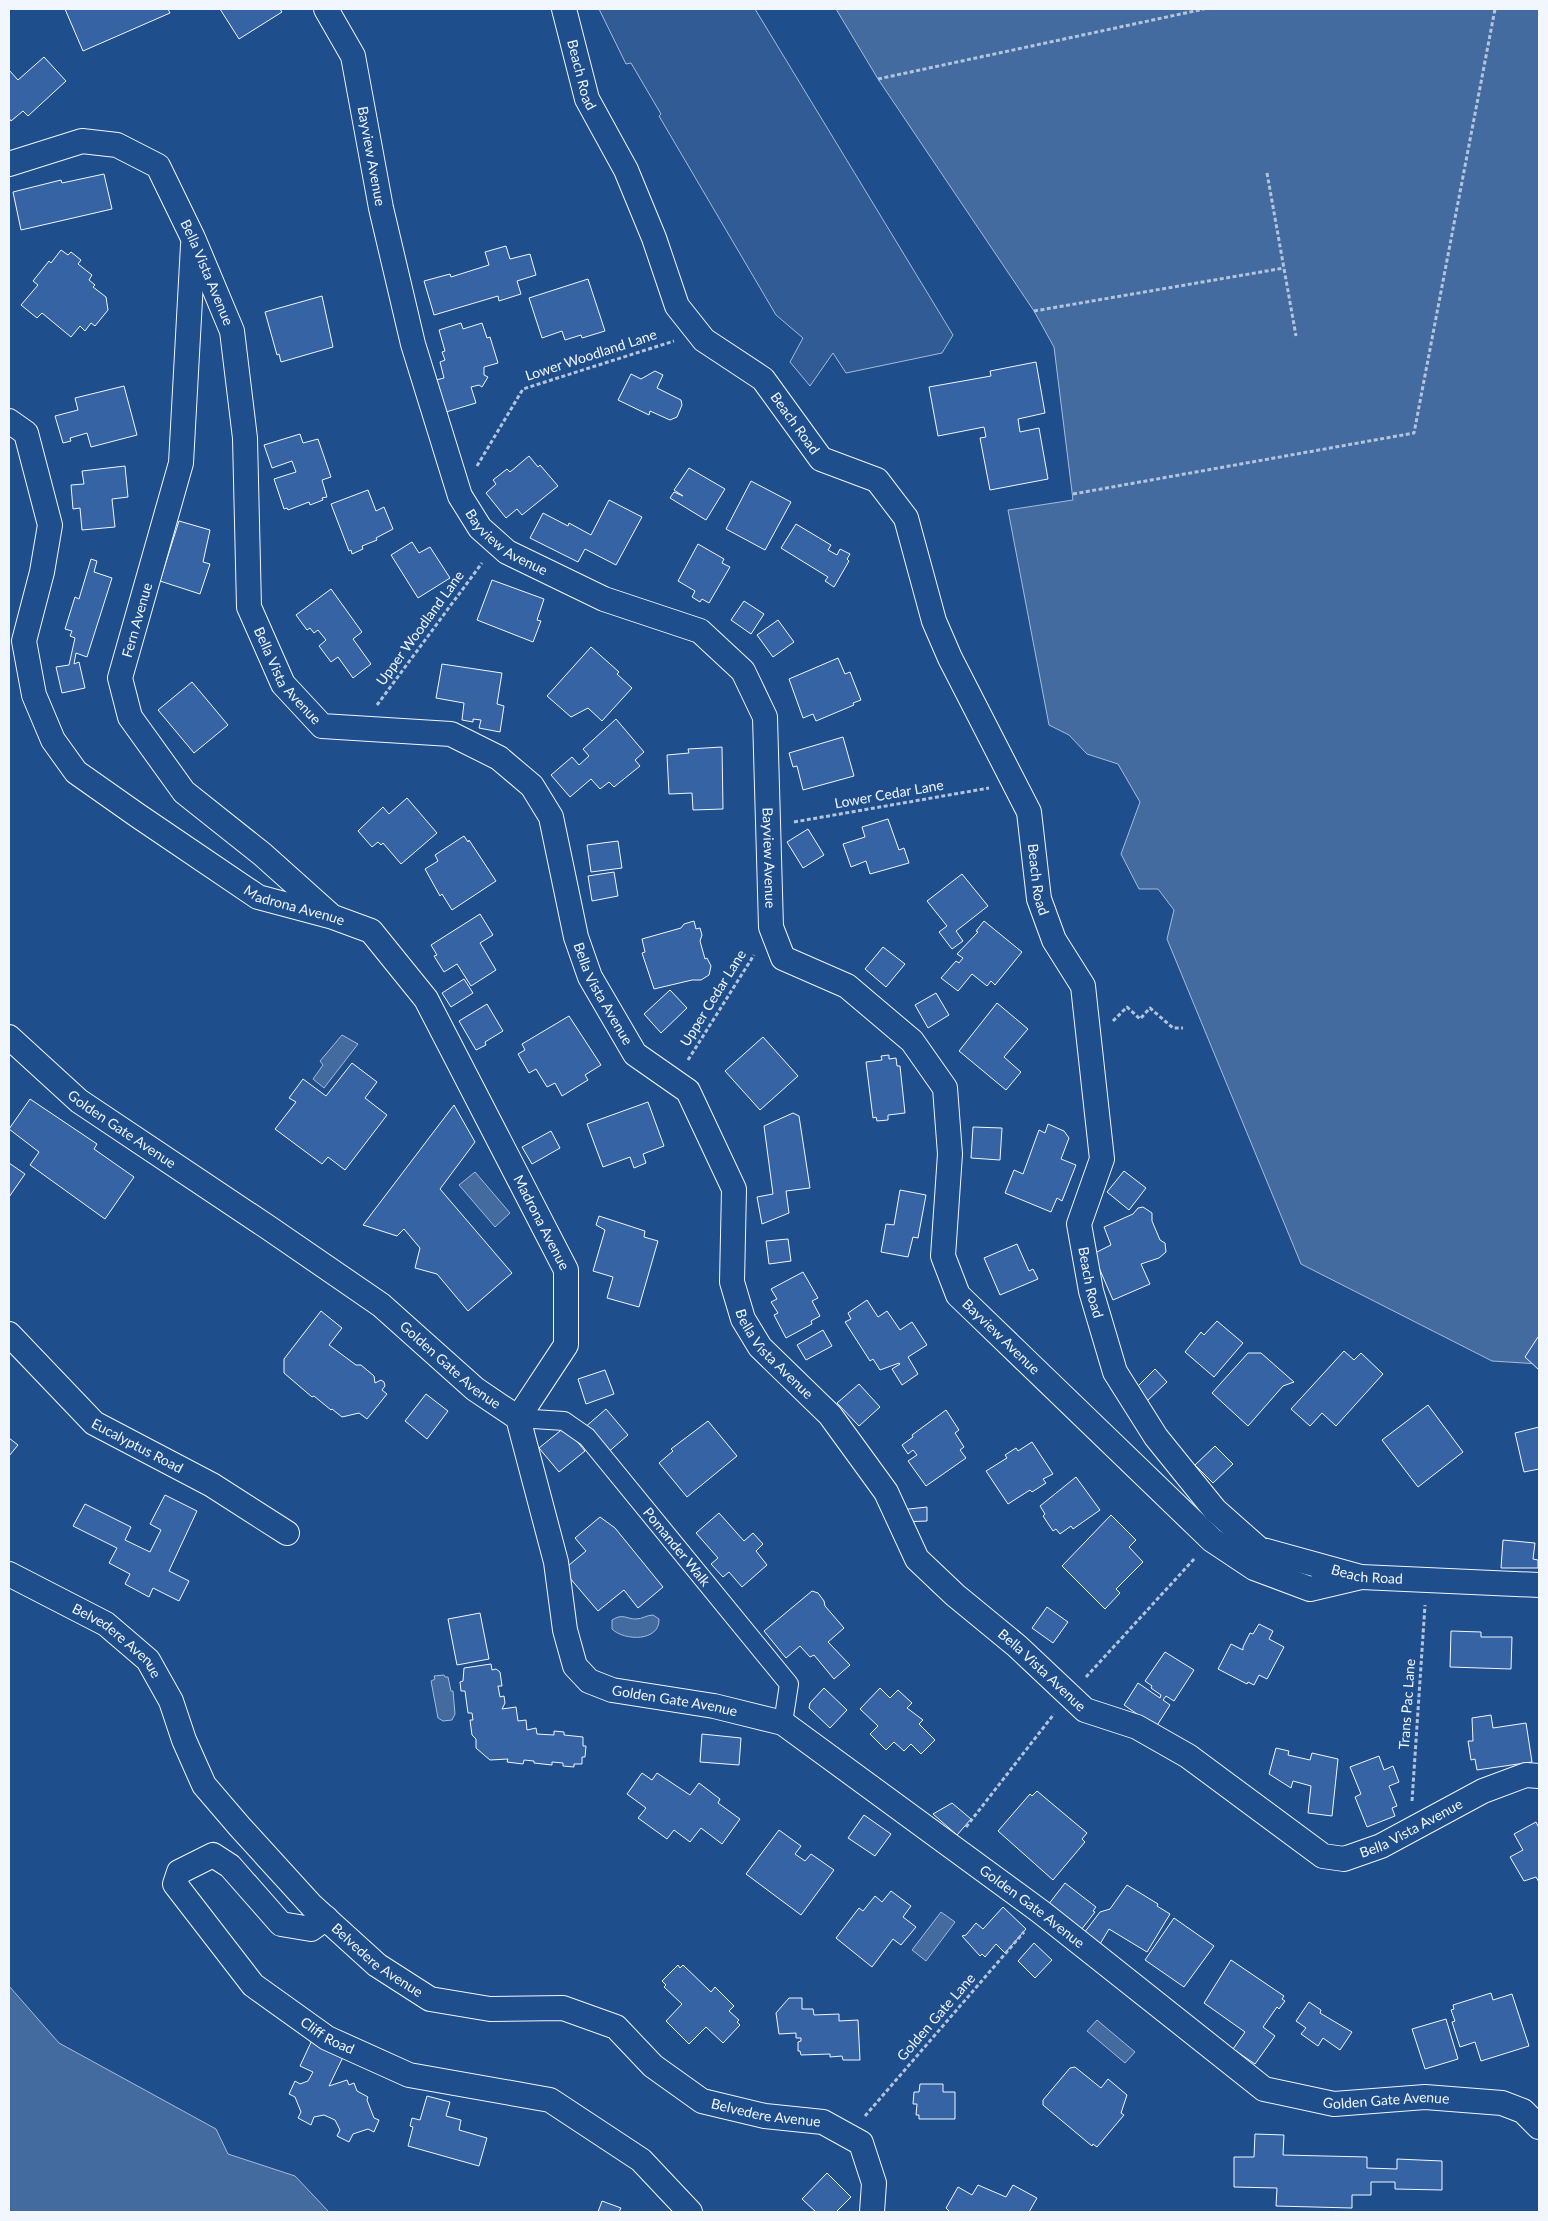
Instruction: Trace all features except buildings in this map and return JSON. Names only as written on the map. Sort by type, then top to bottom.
[{"type":"street","name":"Bayview Avenue","points":[[326,9],[353,56],[381,208],[413,344],[460,496],[480,528],[507,552],[604,599],[700,631],[744,671],[765,717],[771,927],[783,958],[847,986],[912,1041],[944,1088],[950,1154],[943,1256],[958,1295],[1212,1540],[1254,1568],[1310,1589],[1361,1577]]},
{"type":"street","name":"Beach Road","points":[[564,9],[587,99],[626,170],[654,238],[677,306],[704,340],[763,379],[821,459],[877,480],[906,518],[934,621],[950,658],[1029,812],[1039,898],[1054,940],[1083,986],[1102,1159],[1079,1224],[1090,1291],[1115,1372],[1156,1437],[1215,1510],[1259,1549],[1361,1577],[1539,1585]]},
{"type":"street","name":"Bella Vista Avenue","points":[[9,164],[82,142],[117,145],[158,166],[193,238],[232,332],[245,438],[249,608],[283,684],[322,726],[451,734],[499,758],[532,786],[551,817],[576,937],[590,977],[635,1054],[688,1090],[734,1190],[732,1282],[742,1319],[760,1347],[830,1415],[886,1492],[917,1559],[955,1595],[1017,1646],[1085,1710],[1137,1728],[1188,1756],[1323,1856],[1344,1859],[1381,1846],[1483,1791],[1526,1776],[1539,1776]]},
{"type":"street","name":"Fern Avenue","points":[[193,238],[181,463],[120,678],[130,717],[184,792],[262,854],[333,917]]},
{"type":"street","name":"Madrona Avenue","points":[[9,421],[26,433],[50,525],[42,572],[24,641],[34,695],[53,740],[76,772],[137,816],[258,897],[333,917],[370,931],[426,999],[566,1270],[566,1345],[518,1418]]},
{"type":"street","name":"Golden Gate Avenue","points":[[9,1037],[79,1101],[381,1305],[475,1389],[518,1418],[556,1562],[566,1630],[575,1666],[590,1681],[612,1690],[714,1706],[783,1723],[1041,1912],[1264,2089],[1334,2104],[1425,2097],[1502,2102],[1522,2111],[1539,2127]]},
{"type":"street","name":"Eucalyptus Road","points":[[9,1334],[94,1423],[212,1485],[287,1533]]},
{"type":"street","name":"Pomander Walk","points":[[518,1418],[564,1421],[586,1437],[789,1684],[783,1723]]},
{"type":"street","name":"Belvedere Avenue","points":[[9,1574],[106,1624],[148,1660],[171,1701],[184,1740],[204,1784],[240,1827],[312,1906],[377,1965],[430,1999],[490,2009],[563,2008],[616,2027],[653,2066],[702,2101],[765,2116],[823,2122],[861,2143],[874,2184],[872,2212]]},
{"type":"street","name":"Cliff Road","points":[[326,1918],[311,1929],[282,1924],[230,1866],[213,1855],[179,1872],[175,1884],[253,1984],[326,2038],[409,2075],[550,2100],[641,2160],[690,2212]]},
{"type":"path","points":[[878,79],[1204,9]]},
{"type":"path","points":[[1073,494],[1414,433],[1495,9]]},
{"type":"path","points":[[1267,173],[1296,336]]},
{"type":"path","points":[[1034,311],[1284,268]]},
{"type":"path","name":"Lower Woodland Lane","points":[[460,496],[523,388],[699,333]]},
{"type":"path","name":"Upper Woodland Lane","points":[[360,727],[497,542]]},
{"type":"path","name":"Lower Cedar Lane","points":[[768,827],[1015,784]]},
{"type":"path","name":"Upper Cedar Lane","points":[[675,1082],[771,927]]},
{"type":"path","points":[[1111,1023],[1127,1007],[1140,1019],[1150,1008],[1173,1028],[1183,1028]]},
{"type":"path","name":"Trans Pac Lane","points":[[1410,1830],[1426,1580]]},
{"type":"path","name":"Golden Gate Lane","points":[[848,2136],[1041,1912]]},
{"type":"shaded area","points":[[599,9],[755,9],[953,335],[942,353],[846,373],[833,353],[810,386],[790,362],[803,338],[776,315],[659,116],[661,114],[631,63],[626,64]]},
{"type":"shaded area","points":[[836,9],[1539,9],[1539,1364],[1492,1361],[1301,1264],[1167,939],[1174,910],[1158,889],[1139,889],[1121,854],[1140,802],[1118,764],[1087,754],[1069,735],[1049,725],[1008,510],[1073,500],[1054,347],[1034,311],[878,79]]},
{"type":"shaded area","points":[[342,1035],[358,1044],[324,1088],[313,1079],[323,1065],[320,1061]]},
{"type":"shaded area","points":[[475,1172],[510,1213],[495,1227],[459,1185]]},
{"type":"shaded area","points":[[653,1615],[659,1619],[658,1627],[648,1635],[640,1637],[625,1636],[612,1629],[612,1620],[616,1618],[638,1619]]},
{"type":"shaded area","points":[[444,1675],[448,1677],[451,1691],[453,1691],[455,1714],[452,1720],[443,1721],[438,1718],[431,1681],[435,1679],[434,1676]]},
{"type":"shaded area","points":[[941,1912],[955,1922],[926,1961],[912,1950]]},
{"type":"shaded area","points":[[9,1986],[59,2043],[216,2129],[228,2154],[295,2176],[329,2212],[9,2212]]},
{"type":"shaded area","points":[[1097,2020],[1135,2052],[1125,2063],[1087,2031]]}]
